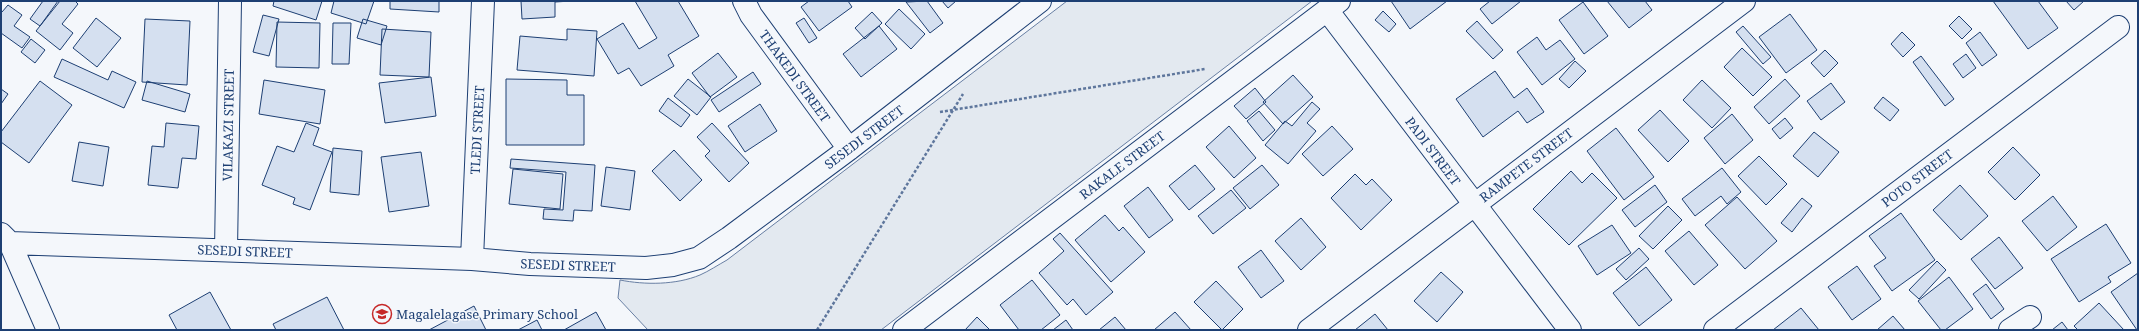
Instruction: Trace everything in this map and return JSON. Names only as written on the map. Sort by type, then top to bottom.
[{"type":"street","name":"VILAKAZI STREET","points":[[226,250],[230,1]]},
{"type":"street","name":"TLEDI STREET","points":[[472,259],[483,1]]},
{"type":"street","name":"THAKEDI STREET","points":[[744,1],[751,15],[849,149]]},
{"type":"street","name":"SESEDI STREET","points":[[6,239],[226,250],[472,259],[530,264],[646,268],[673,265],[699,258],[728,238],[849,149],[1040,1]]},
{"type":"street","name":"RAMPETE STREET","points":[[1309,330],[1744,1]]},
{"type":"street","name":"PADI STREET","points":[[1333,6],[1474,205],[1570,330]]},
{"type":"street","name":"RAKALE STREET","points":[[904,330],[1333,6]]},
{"type":"street","name":"POTO STREET","points":[[1715,330],[2118,27]]},
{"type":"street","points":[[6,239],[48,330]]},
{"type":"street","points":[[2010,330],[2030,317]]},
{"type":"path","points":[[938,112],[954,111],[1206,69]]},
{"type":"path","points":[[817,330],[965,91]]},
{"type":"shaded area","points":[[1067,1],[1312,1],[881,330],[648,330],[618,298],[620,280],[640,283],[681,281],[700,275],[727,260]]},
{"type":"building","points":[[43,1],[58,1],[40,26],[30,19]]},
{"type":"building","points":[[60,1],[75,1],[78,4],[62,24],[73,33],[60,50],[36,31]]},
{"type":"building","points":[[274,1],[322,1],[316,20],[273,6]]},
{"type":"building","points":[[334,1],[374,1],[366,24],[331,13]]},
{"type":"building","points":[[390,1],[439,1],[439,12],[390,9]]},
{"type":"building","points":[[521,1],[571,1],[555,2],[555,17],[522,19]]},
{"type":"building","points":[[635,1],[678,1],[699,36],[668,55],[674,66],[641,86],[629,68],[618,74],[597,39],[623,23],[639,49],[657,38]]},
{"type":"building","points":[[809,1],[848,1],[852,7],[819,31],[801,7]]},
{"type":"building","points":[[927,1],[943,23],[930,33],[906,2]]},
{"type":"building","points":[[942,1],[956,1],[948,8]]},
{"type":"building","points":[[1391,1],[1447,1],[1410,29]]},
{"type":"building","points":[[1490,1],[1521,1],[1492,24],[1480,9]]},
{"type":"building","points":[[1607,1],[1645,1],[1652,10],[1629,28]]},
{"type":"building","points":[[1993,1],[2038,1],[2058,28],[2028,49]]},
{"type":"building","points":[[2066,1],[2084,1],[2074,10]]},
{"type":"building","points":[[1583,2],[1608,36],[1584,54],[1559,20]]},
{"type":"building","points":[[8,5],[22,15],[14,26],[30,37],[22,48],[1,33],[1,11],[2,12]]},
{"type":"building","points":[[899,9],[925,34],[911,49],[885,24]]},
{"type":"building","points":[[1383,11],[1396,24],[1389,32],[1375,20]]},
{"type":"building","points":[[872,12],[882,23],[865,39],[855,28]]},
{"type":"building","points":[[1790,14],[1817,50],[1786,73],[1759,37]]},
{"type":"building","points":[[263,15],[279,19],[269,56],[253,52]]},
{"type":"building","points":[[1959,16],[1972,29],[1962,39],[1949,26]]},
{"type":"building","points":[[96,18],[121,38],[97,67],[73,48]]},
{"type":"building","points":[[804,18],[817,38],[809,43],[796,23]]},
{"type":"building","points":[[145,19],[190,21],[187,85],[142,82]]},
{"type":"building","points":[[363,19],[387,26],[381,45],[357,38]]},
{"type":"building","points":[[1477,21],[1503,50],[1493,59],[1466,31]]},
{"type":"building","points":[[277,22],[320,23],[319,68],[276,67]]},
{"type":"building","points":[[333,23],[351,23],[349,64],[332,64]]},
{"type":"building","points":[[879,26],[897,49],[861,77],[843,54]]},
{"type":"building","points":[[1743,26],[1771,57],[1763,64],[1736,32]]},
{"type":"building","points":[[382,29],[431,32],[429,77],[380,75]]},
{"type":"building","points":[[567,29],[597,31],[594,76],[517,70],[520,36],[567,40]]},
{"type":"building","points":[[1902,32],[1915,45],[1903,57],[1891,44]]},
{"type":"building","points":[[1980,32],[1997,55],[1982,66],[1966,43]]},
{"type":"building","points":[[1537,37],[1546,50],[1560,40],[1575,59],[1542,85],[1517,52]]},
{"type":"building","points":[[31,39],[45,50],[35,63],[21,52]]},
{"type":"building","points":[[1742,48],[1772,77],[1753,96],[1724,67]]},
{"type":"building","points":[[1825,50],[1838,63],[1824,77],[1811,63]]},
{"type":"building","points":[[718,53],[737,77],[710,97],[692,73]]},
{"type":"building","points":[[1966,54],[1976,68],[1963,78],[1953,64]]},
{"type":"building","points":[[1921,56],[1954,99],[1945,106],[1913,62]]},
{"type":"building","points":[[62,59],[108,80],[112,71],[136,82],[124,108],[54,77]]},
{"type":"building","points":[[1575,61],[1586,71],[1569,88],[1559,79]]},
{"type":"building","points":[[1495,71],[1514,98],[1527,88],[1544,112],[1527,123],[1518,111],[1483,137],[1456,99]]},
{"type":"building","points":[[753,72],[761,84],[719,112],[711,100]]},
{"type":"building","points":[[1293,75],[1313,97],[1283,124],[1263,102]]},
{"type":"building","points":[[431,77],[436,116],[385,123],[379,83]]},
{"type":"building","points":[[506,79],[567,80],[567,95],[584,95],[584,145],[506,145]]},
{"type":"building","points":[[688,79],[711,97],[697,115],[674,96]]},
{"type":"building","points":[[1785,79],[1800,96],[1769,124],[1754,107]]},
{"type":"building","points":[[264,80],[325,90],[320,124],[259,114]]},
{"type":"building","points":[[1702,80],[1731,108],[1712,128],[1683,100]]},
{"type":"building","points":[[40,81],[72,105],[29,163],[1,142],[1,132]]},
{"type":"building","points":[[147,81],[190,94],[185,112],[142,100]]},
{"type":"building","points":[[1831,83],[1845,102],[1821,120],[1807,101]]},
{"type":"building","points":[[1255,88],[1266,102],[1246,119],[1234,106]]},
{"type":"building","points":[[1,89],[8,94],[1,104]]},
{"type":"building","points":[[1883,97],[1899,110],[1890,121],[1874,108]]},
{"type":"building","points":[[668,98],[690,115],[681,127],[659,111]]},
{"type":"building","points":[[1312,102],[1320,109],[1307,123],[1316,131],[1288,164],[1265,145],[1285,121],[1292,126]]},
{"type":"building","points":[[760,104],[777,131],[745,152],[728,126]]},
{"type":"building","points":[[1660,110],[1689,141],[1668,162],[1638,130]]},
{"type":"building","points":[[1259,111],[1275,130],[1263,141],[1247,121]]},
{"type":"building","points":[[1732,114],[1753,140],[1725,164],[1704,138]]},
{"type":"building","points":[[1785,118],[1793,128],[1780,139],[1772,129]]},
{"type":"building","points":[[166,123],[199,126],[196,159],[182,158],[178,188],[148,185],[152,146],[164,147]]},
{"type":"building","points":[[306,123],[319,128],[313,145],[332,152],[310,210],[293,204],[295,198],[262,185],[277,146],[294,152]]},
{"type":"building","points":[[712,123],[749,163],[729,182],[705,156],[710,151],[697,137]]},
{"type":"building","points":[[1229,126],[1256,158],[1234,178],[1206,147]]},
{"type":"building","points":[[1332,126],[1353,149],[1323,176],[1302,154]]},
{"type":"building","points":[[1616,128],[1654,177],[1624,200],[1587,151]]},
{"type":"building","points":[[1814,132],[1839,152],[1818,177],[1793,156]]},
{"type":"building","points":[[79,142],[109,147],[103,186],[72,181]]},
{"type":"building","points":[[2013,147],[2040,175],[2015,200],[1988,172]]},
{"type":"building","points":[[333,148],[362,151],[359,195],[330,192]]},
{"type":"building","points":[[674,150],[702,180],[680,201],[652,171]]},
{"type":"building","points":[[421,152],[429,206],[389,212],[381,157]]},
{"type":"building","points":[[1759,156],[1787,184],[1766,205],[1738,176]]},
{"type":"building","points":[[511,159],[595,165],[592,211],[574,210],[573,221],[543,219],[544,209],[563,210],[566,172],[510,168]]},
{"type":"building","points":[[1195,165],[1215,189],[1189,210],[1169,186]]},
{"type":"building","points":[[1262,165],[1279,185],[1250,209],[1233,188]]},
{"type":"building","points":[[606,167],[635,171],[630,210],[601,206]]},
{"type":"building","points":[[1722,168],[1741,192],[1727,204],[1721,196],[1695,216],[1682,199]]},
{"type":"building","points":[[513,169],[563,174],[560,209],[509,204]]},
{"type":"building","points":[[1571,171],[1582,183],[1592,173],[1617,198],[1569,245],[1533,209]]},
{"type":"building","points":[[1355,174],[1366,185],[1372,179],[1392,200],[1361,230],[1331,198]]},
{"type":"building","points":[[1655,185],[1667,202],[1635,227],[1622,210]]},
{"type":"building","points":[[1960,185],[1988,216],[1961,240],[1933,210]]},
{"type":"building","points":[[1148,187],[1173,220],[1149,238],[1124,206]]},
{"type":"building","points":[[1231,190],[1246,208],[1213,234],[1198,216]]},
{"type":"building","points":[[2053,196],[2077,227],[2047,251],[2022,221]]},
{"type":"building","points":[[1737,197],[1777,241],[1745,269],[1705,225]]},
{"type":"building","points":[[1802,198],[1812,206],[1792,232],[1781,223]]},
{"type":"building","points":[[1668,206],[1682,220],[1653,249],[1639,236]]},
{"type":"building","points":[[1901,213],[1935,260],[1892,291],[1874,266],[1886,258],[1869,236]]},
{"type":"building","points":[[1105,215],[1119,231],[1123,227],[1145,252],[1111,282],[1075,240]]},
{"type":"building","points":[[1301,218],[1326,247],[1301,270],[1275,241]]},
{"type":"building","points":[[2106,224],[2131,263],[2108,277],[2111,282],[2079,302],[2051,259]]},
{"type":"building","points":[[1612,225],[1631,253],[1597,275],[1578,246]]},
{"type":"building","points":[[1689,231],[1718,265],[1694,285],[1665,251]]},
{"type":"building","points":[[1060,233],[1113,292],[1086,315],[1073,299],[1067,305],[1039,273],[1064,251],[1053,239]]},
{"type":"building","points":[[1999,237],[2023,268],[1995,289],[1971,259]]},
{"type":"building","points":[[1639,248],[1649,259],[1626,280],[1616,269]]},
{"type":"building","points":[[1261,250],[1284,281],[1261,298],[1238,267]]},
{"type":"building","points":[[1937,261],[1946,270],[1919,299],[1909,290]]},
{"type":"building","points":[[1857,266],[1881,299],[1852,320],[1828,287]]},
{"type":"building","points":[[1646,267],[1672,300],[1639,326],[1613,293]]},
{"type":"building","points":[[1441,272],[1463,292],[1437,322],[1414,301]]},
{"type":"building","points":[[2138,273],[2138,330],[2137,330],[2111,292]]},
{"type":"building","points":[[1949,277],[1973,309],[1945,330],[1941,330],[1918,301]]},
{"type":"building","points":[[1032,280],[1060,315],[1041,330],[1019,330],[1000,305]]},
{"type":"building","points":[[1216,281],[1243,309],[1222,330],[1194,302]]},
{"type":"building","points":[[1986,284],[2004,309],[1991,319],[1973,294]]},
{"type":"building","points":[[210,292],[231,330],[177,330],[169,315]]},
{"type":"building","points":[[327,297],[344,330],[276,330],[273,324]]},
{"type":"building","points":[[2099,303],[2124,330],[2078,330],[2074,326]]},
{"type":"building","points":[[474,306],[486,330],[429,330]]},
{"type":"building","points":[[1801,308],[1819,330],[1773,330]]},
{"type":"building","points":[[596,312],[606,330],[564,330]]},
{"type":"building","points":[[1175,312],[1191,330],[1154,330]]},
{"type":"building","points":[[1375,314],[1388,330],[1355,330]]},
{"type":"building","points":[[1893,316],[1905,330],[1877,330]]},
{"type":"building","points":[[977,317],[990,330],[965,330]]},
{"type":"building","points":[[1115,317],[1126,330],[1099,330]]},
{"type":"building","points":[[537,320],[542,330],[518,330]]},
{"type":"building","points":[[1066,320],[1073,330],[1053,330]]},
{"type":"building","points":[[2062,322],[2068,330],[2052,330]]},
{"type":"place","name":"Magalelagase Primary School","points":[[382,314]]}]
